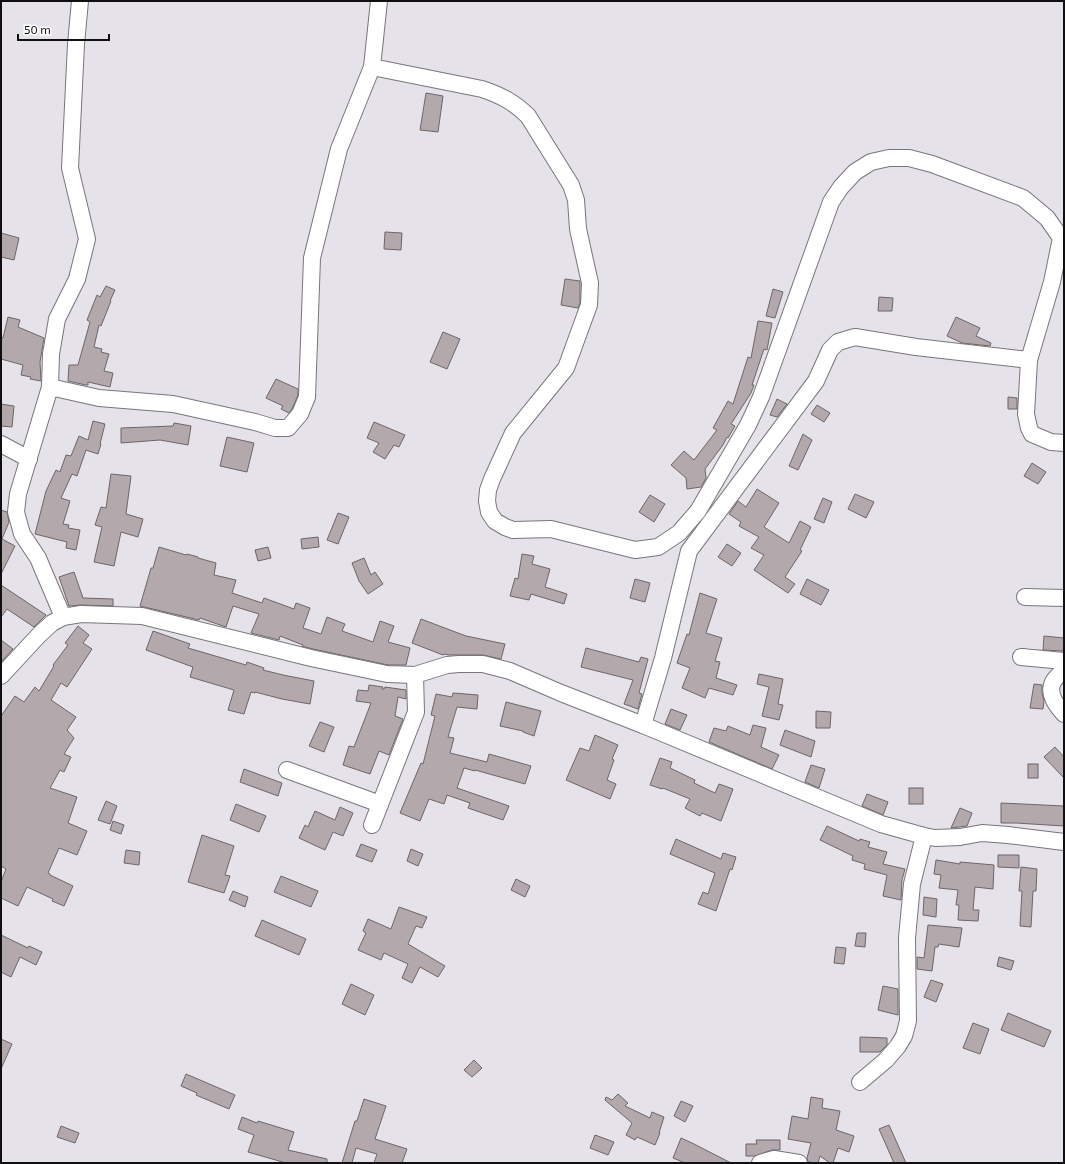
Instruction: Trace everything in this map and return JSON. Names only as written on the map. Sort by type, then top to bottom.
[{"type":"street","points":[[63,617],[38,558],[22,534],[16,512],[18,494],[50,387],[51,354],[57,319],[77,279],[87,239],[70,168],[76,44],[80,1]]},
{"type":"street","points":[[50,387],[99,398],[173,404],[255,422],[275,428],[288,428],[300,414],[307,397],[312,258],[339,149],[372,67],[379,1]]},
{"type":"street","points":[[372,67],[482,89],[500,96],[518,106],[528,116],[571,185],[576,200],[578,229],[590,283],[589,305],[566,368],[516,429],[488,490],[487,501],[489,512],[495,521],[504,527],[513,530],[551,529],[635,550],[658,547],[679,533],[698,511],[748,425],[761,398],[831,202],[840,187],[855,172],[871,162],[889,158],[909,158],[932,164],[1024,198],[1048,218],[1061,238],[1052,282],[1028,360],[1026,414],[1028,428],[1032,434],[1051,442],[1064,443]]},
{"type":"street","points":[[643,725],[663,658],[690,551],[816,381],[830,350],[838,342],[856,337],[916,347],[1028,360]]},
{"type":"street","points":[[1,444],[29,459]]},
{"type":"street","points":[[679,533],[690,551]]},
{"type":"street","points":[[1026,597],[1064,598]]},
{"type":"street","points":[[1,676],[52,623],[63,617],[81,614],[142,616],[311,658],[387,674],[415,675],[447,666],[483,664],[510,671],[881,824],[935,838],[960,837],[982,833],[1064,842]]},
{"type":"street","points":[[1043,659],[1022,657],[1064,661]]},
{"type":"street","points":[[1064,670],[1053,682],[1052,692],[1055,704],[1064,714]]},
{"type":"street","points":[[372,825],[416,712],[415,675]]},
{"type":"street","points":[[288,770],[380,804]]},
{"type":"street","points":[[860,1082],[886,1060],[898,1046],[904,1036],[908,1021],[907,938],[912,884],[924,836]]},
{"type":"street","points":[[760,1163],[774,1159],[799,1163]]},
{"type":"building","points":[[426,93],[443,96],[438,132],[420,130]]},
{"type":"building","points":[[385,232],[402,233],[401,250],[384,249]]},
{"type":"building","points":[[1,233],[19,238],[14,260],[1,257]]},
{"type":"building","points":[[565,279],[580,281],[580,303],[578,308],[561,305]]},
{"type":"building","points":[[106,286],[115,290],[101,326],[99,325],[94,347],[102,349],[101,352],[109,354],[104,371],[113,373],[110,387],[88,382],[88,385],[86,385],[68,381],[69,365],[78,365],[90,322],[87,320],[97,295],[100,297]]},
{"type":"building","points":[[773,289],[783,292],[775,318],[766,316]]},
{"type":"building","points":[[879,297],[893,298],[892,311],[878,311]]},
{"type":"building","points":[[8,317],[20,320],[18,327],[44,338],[40,362],[41,381],[30,379],[31,377],[21,375],[23,365],[1,359],[1,337],[3,338]]},
{"type":"building","points":[[956,317],[980,328],[976,336],[991,343],[990,346],[962,343],[947,336]]},
{"type":"building","points":[[758,321],[772,323],[767,350],[764,349],[752,385],[754,385],[751,393],[731,424],[735,426],[728,438],[727,437],[723,445],[705,469],[706,478],[701,487],[687,489],[686,478],[671,465],[684,451],[694,460],[717,430],[713,428],[728,401],[733,404],[748,357],[751,358]]},
{"type":"building","points":[[443,332],[460,339],[447,369],[430,362]]},
{"type":"building","points":[[276,379],[298,389],[298,395],[289,413],[281,409],[283,406],[266,398]]},
{"type":"building","points":[[1008,397],[1017,398],[1017,409],[1008,409]]},
{"type":"building","points":[[777,399],[787,404],[777,417],[770,415]]},
{"type":"building","points":[[1,404],[14,406],[12,427],[1,426]]},
{"type":"building","points":[[817,405],[830,413],[824,422],[811,414]]},
{"type":"building","points":[[93,421],[105,424],[98,454],[86,450],[77,476],[72,474],[61,498],[70,501],[63,524],[69,525],[68,528],[80,530],[76,550],[66,548],[67,542],[35,534],[46,491],[56,470],[60,472],[66,455],[71,456],[79,436],[88,440]]},
{"type":"building","points":[[374,422],[405,435],[399,447],[394,445],[385,459],[373,452],[379,443],[367,438]]},
{"type":"building","points":[[174,423],[191,426],[188,445],[160,440],[121,443],[121,428],[173,426]]},
{"type":"building","points":[[803,434],[812,440],[798,470],[789,466]]},
{"type":"building","points":[[227,437],[254,443],[247,472],[220,466]]},
{"type":"building","points":[[1032,463],[1046,472],[1038,484],[1024,476]]},
{"type":"building","points":[[111,474],[131,476],[126,514],[143,519],[138,537],[121,532],[114,566],[94,562],[102,527],[95,525],[101,507],[106,508]]},
{"type":"building","points":[[757,489],[779,503],[764,527],[789,543],[800,521],[811,527],[800,550],[802,551],[785,577],[795,584],[788,593],[754,570],[764,555],[751,548],[759,537],[739,526],[741,522],[729,514],[738,501],[746,507]]},
{"type":"building","points":[[855,494],[874,502],[866,518],[848,509]]},
{"type":"building","points":[[650,495],[665,504],[654,522],[639,512]]},
{"type":"building","points":[[823,498],[832,502],[824,523],[814,519]]},
{"type":"building","points":[[1,510],[7,512],[9,522],[2,539],[15,546],[1,574]]},
{"type":"building","points":[[338,513],[349,517],[338,544],[327,540]]},
{"type":"building","points":[[318,537],[319,547],[302,549],[301,539]]},
{"type":"building","points":[[727,544],[741,553],[732,566],[718,557]]},
{"type":"building","points":[[159,547],[216,563],[214,575],[236,580],[232,593],[262,603],[264,598],[294,609],[296,603],[310,608],[303,628],[321,634],[327,617],[345,624],[342,631],[373,642],[380,621],[394,626],[388,642],[410,648],[406,665],[388,665],[313,649],[302,646],[303,645],[280,636],[279,640],[251,633],[259,614],[233,606],[226,627],[200,618],[199,620],[140,606]]},
{"type":"building","points":[[268,547],[271,558],[258,561],[255,550]]},
{"type":"building","points":[[522,554],[534,556],[532,564],[550,569],[545,587],[567,594],[564,604],[531,594],[529,600],[510,596],[515,578],[518,579]]},
{"type":"building","points":[[364,558],[371,575],[375,572],[383,584],[368,594],[359,581],[352,563]]},
{"type":"building","points":[[74,572],[83,598],[113,599],[113,606],[69,606],[59,577]]},
{"type":"building","points":[[635,579],[650,583],[645,602],[630,598]]},
{"type":"building","points":[[807,579],[829,590],[821,605],[800,594]]},
{"type":"building","points":[[1,585],[46,615],[34,627],[7,609],[1,617]]},
{"type":"building","points":[[700,593],[717,599],[706,633],[722,638],[715,661],[720,662],[716,678],[737,685],[733,695],[709,688],[705,698],[682,688],[690,668],[677,663],[687,634],[689,635]]},
{"type":"building","points":[[421,619],[466,636],[505,644],[501,659],[483,655],[443,655],[412,643]]},
{"type":"building","points":[[78,626],[89,635],[83,643],[92,649],[67,687],[61,683],[51,700],[76,717],[67,730],[74,738],[64,754],[71,757],[64,772],[60,770],[50,788],[77,797],[68,823],[87,831],[77,855],[59,848],[48,873],[73,886],[64,906],[52,901],[53,899],[27,887],[18,906],[1,898],[1,882],[6,869],[1,866],[1,716],[15,696],[24,702],[35,687],[39,691],[54,666],[53,665],[68,645],[65,643]]},
{"type":"building","points":[[153,631],[190,644],[188,648],[246,665],[247,662],[264,668],[263,670],[314,681],[310,704],[251,692],[244,714],[228,710],[234,690],[190,677],[193,667],[146,650]]},
{"type":"building","points":[[1044,636],[1064,638],[1064,651],[1043,650]]},
{"type":"building","points":[[1,640],[13,649],[1,662]]},
{"type":"building","points":[[586,648],[639,662],[641,657],[648,659],[639,693],[642,694],[638,709],[624,704],[633,680],[581,667]]},
{"type":"building","points":[[759,674],[783,679],[778,704],[783,705],[779,720],[762,716],[769,687],[757,684]]},
{"type":"building","points":[[1034,684],[1042,685],[1044,701],[1043,709],[1030,708]]},
{"type":"building","points":[[369,685],[383,687],[382,689],[385,687],[406,690],[406,699],[398,697],[395,716],[403,719],[389,755],[379,751],[370,774],[343,765],[349,746],[354,747],[371,703],[356,701],[358,690],[368,691]]},
{"type":"building","points":[[453,693],[478,695],[477,709],[457,707],[448,737],[454,738],[450,753],[487,762],[489,754],[531,766],[525,784],[464,768],[457,788],[509,806],[503,820],[468,808],[470,803],[447,795],[444,804],[429,799],[420,821],[400,813],[421,763],[423,764],[435,716],[431,715],[436,694],[452,697]]},
{"type":"building","points":[[506,702],[541,711],[534,736],[523,731],[500,726]]},
{"type":"building","points":[[671,709],[687,715],[680,730],[665,724]]},
{"type":"building","points":[[816,711],[831,712],[830,728],[816,728]]},
{"type":"building","points":[[320,722],[334,727],[324,752],[309,746]]},
{"type":"building","points":[[753,725],[766,728],[761,747],[779,755],[772,769],[709,742],[714,728],[726,731],[728,726],[750,735]]},
{"type":"building","points":[[785,730],[815,741],[811,757],[780,745]]},
{"type":"building","points":[[595,735],[618,745],[612,759],[614,760],[607,780],[616,784],[610,799],[566,780],[580,748],[589,751]]},
{"type":"building","points":[[1055,747],[1064,757],[1064,778],[1044,757]]},
{"type":"building","points":[[660,758],[672,762],[670,768],[695,780],[694,783],[715,793],[719,784],[733,789],[721,821],[702,813],[700,816],[685,808],[690,799],[663,788],[650,785]]},
{"type":"building","points":[[1028,764],[1038,764],[1038,778],[1028,778]]},
{"type":"building","points":[[811,765],[825,769],[819,788],[805,782]]},
{"type":"building","points":[[244,769],[282,783],[278,796],[240,782]]},
{"type":"building","points":[[909,788],[923,788],[923,804],[909,804]]},
{"type":"building","points":[[867,794],[888,802],[883,815],[862,806]]},
{"type":"building","points":[[106,801],[117,806],[110,824],[98,820]]},
{"type":"building","points":[[1001,803],[1064,806],[1064,826],[1001,823]]},
{"type":"building","points":[[236,804],[266,816],[259,832],[230,820]]},
{"type":"building","points":[[340,807],[353,813],[343,836],[333,832],[325,850],[299,838],[305,825],[308,827],[315,811],[335,820]]},
{"type":"building","points":[[960,808],[972,813],[967,826],[951,828]]},
{"type":"building","points":[[113,821],[124,825],[121,834],[110,830]]},
{"type":"building","points":[[827,826],[859,841],[860,839],[870,842],[868,847],[887,852],[883,864],[905,869],[902,880],[901,900],[883,896],[887,875],[864,869],[865,864],[852,860],[853,856],[820,840]]},
{"type":"building","points":[[202,835],[234,846],[225,875],[230,876],[224,893],[188,882]]},
{"type":"building","points":[[676,839],[721,859],[723,853],[736,857],[732,870],[730,869],[716,911],[698,904],[703,892],[708,894],[715,873],[670,854]]},
{"type":"building","points":[[361,844],[377,850],[372,862],[356,856]]},
{"type":"building","points":[[411,849],[423,854],[418,866],[407,861]]},
{"type":"building","points":[[126,850],[140,852],[139,865],[124,863]]},
{"type":"building","points":[[998,855],[1019,855],[1019,868],[998,867]]},
{"type":"building","points":[[936,860],[960,864],[960,862],[994,865],[993,889],[975,887],[973,910],[979,910],[978,921],[958,920],[959,905],[956,905],[958,890],[939,888],[941,875],[934,874]]},
{"type":"building","points":[[1021,867],[1037,869],[1036,891],[1033,891],[1031,927],[1020,926],[1022,891],[1019,891]]},
{"type":"building","points":[[281,876],[318,891],[311,907],[274,892]]},
{"type":"building","points":[[516,879],[530,886],[525,897],[511,890]]},
{"type":"building","points":[[233,891],[248,897],[245,907],[229,900]]},
{"type":"building","points":[[924,897],[937,899],[936,917],[923,915]]},
{"type":"building","points":[[399,907],[427,917],[422,928],[416,926],[408,944],[445,966],[438,977],[420,967],[412,983],[402,978],[408,964],[384,953],[381,960],[358,950],[366,933],[363,931],[368,919],[391,929]]},
{"type":"building","points":[[262,920],[306,939],[299,955],[255,936]]},
{"type":"building","points":[[928,925],[962,928],[959,947],[939,944],[938,947],[935,947],[932,971],[917,969],[917,957],[924,958]]},
{"type":"building","points":[[857,933],[866,933],[865,947],[855,946]]},
{"type":"building","points":[[1,935],[28,948],[29,946],[42,952],[36,965],[20,957],[11,977],[1,972]]},
{"type":"building","points":[[836,947],[846,948],[844,964],[834,963]]},
{"type":"building","points":[[999,957],[1014,961],[1011,970],[997,966]]},
{"type":"building","points":[[931,980],[943,984],[936,1002],[924,997]]},
{"type":"building","points":[[351,984],[374,995],[365,1015],[342,1004]]},
{"type":"building","points":[[883,986],[898,989],[898,1015],[878,1010]]},
{"type":"building","points":[[1008,1013],[1051,1031],[1044,1047],[1001,1030]]},
{"type":"building","points":[[973,1023],[989,1029],[980,1054],[963,1048]]},
{"type":"building","points":[[860,1037],[887,1038],[887,1045],[880,1052],[860,1052]]},
{"type":"building","points":[[1,1039],[12,1044],[1,1069]]},
{"type":"building","points":[[474,1060],[482,1068],[472,1077],[464,1070]]},
{"type":"building","points":[[186,1074],[235,1095],[229,1109],[196,1095],[197,1093],[181,1086]]},
{"type":"building","points":[[618,1094],[628,1103],[625,1106],[650,1118],[652,1112],[664,1117],[655,1145],[637,1137],[635,1140],[626,1135],[632,1123],[605,1100],[606,1097],[612,1100]]},
{"type":"building","points":[[811,1097],[823,1099],[822,1108],[840,1111],[836,1130],[854,1136],[849,1152],[838,1148],[833,1163],[830,1163],[820,1156],[818,1163],[808,1162],[807,1158],[811,1143],[788,1139],[792,1116],[808,1119]]},
{"type":"building","points":[[364,1099],[386,1106],[375,1139],[407,1149],[402,1163],[374,1163],[377,1154],[356,1148],[352,1163],[342,1163],[355,1121],[357,1121]]},
{"type":"building","points":[[681,1101],[693,1106],[685,1122],[674,1116]]},
{"type":"building","points":[[242,1117],[257,1123],[258,1121],[294,1132],[288,1150],[327,1159],[327,1163],[286,1163],[248,1152],[254,1135],[238,1129]]},
{"type":"building","points":[[889,1125],[906,1163],[894,1163],[879,1129]]},
{"type":"building","points":[[61,1126],[79,1133],[75,1143],[57,1137]]},
{"type":"building","points":[[595,1135],[614,1142],[608,1155],[590,1148]]},
{"type":"building","points":[[681,1138],[731,1163],[685,1163],[673,1158]]},
{"type":"building","points":[[756,1140],[780,1140],[780,1150],[772,1150],[755,1156],[746,1156],[746,1144],[757,1144]]}]
